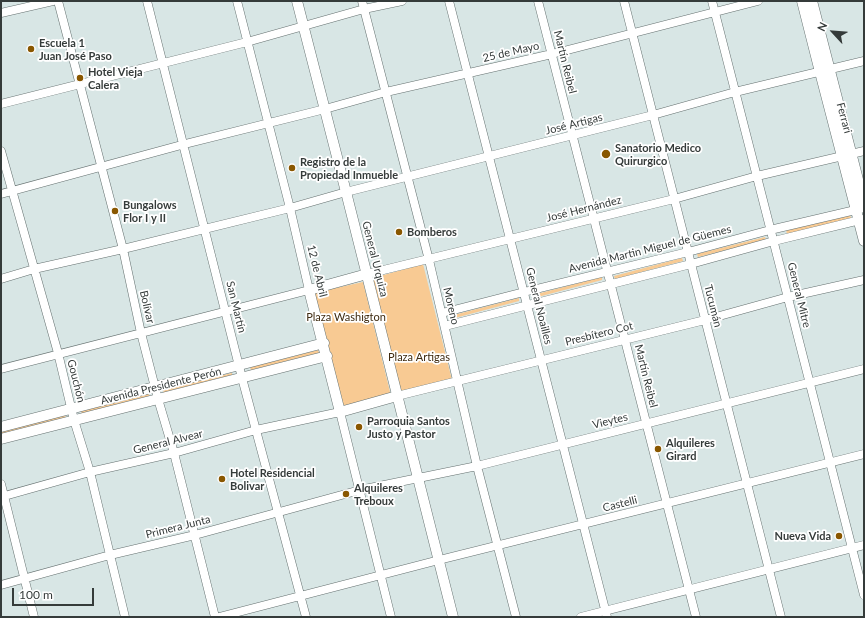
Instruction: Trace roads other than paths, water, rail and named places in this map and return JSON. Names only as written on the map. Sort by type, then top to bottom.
[{"type":"main road","name":"General Urquiza","points":[[297,1],[453,617]]},
{"type":"main road","name":"Ferrari","points":[[802,1],[820,72],[846,155],[860,209],[864,241]]},
{"type":"main road","name":"Ferrari","points":[[812,1],[830,70],[846,155],[864,203]]},
{"type":"main road","name":"José Hernández","points":[[310,290],[367,274]]},
{"type":"main road","name":"12 de Abril","points":[[310,290],[340,412]]},
{"type":"main road","name":"Avenida Presidente Perón","points":[[1,427],[324,344]]},
{"type":"main road","name":"Avenida Presidente Perón","points":[[1,439],[327,356]]},
{"type":"main road","name":"Presbítero Cot","points":[[340,412],[397,396]]},
{"type":"street","points":[[1,13],[53,1]]},
{"type":"street","name":"Bolívar","points":[[58,1],[78,84],[122,249],[141,333],[174,453],[215,617]]},
{"type":"street","name":"San Martín","points":[[147,1],[242,378],[306,617]]},
{"type":"street","name":"12 de Abril","points":[[237,1],[310,290]]},
{"type":"street","points":[[1,104],[247,42],[303,26],[363,5],[402,1]]},
{"type":"street","name":"General Noailles","points":[[449,1],[606,614]]},
{"type":"street","name":"Martín Reibel","points":[[538,1],[696,617]]},
{"type":"street","name":"Tucumán","points":[[624,1],[782,617]]},
{"type":"street","name":"General Mitre","points":[[712,1],[864,595]]},
{"type":"street","name":"25 de Mayo","points":[[1,194],[184,144],[325,109],[386,92],[552,54],[758,1]]},
{"type":"street","name":"Moreno","points":[[363,5],[429,260],[477,466],[516,617]]},
{"type":"street","name":"José Artigas","points":[[1,278],[290,208],[346,192],[653,116],[735,92],[864,61]]},
{"type":"street","name":"Gouchón","points":[[1,151],[11,192],[58,353],[74,420],[90,472],[125,617]]},
{"type":"street","name":"José Hernández","points":[[367,274],[674,199],[757,176],[864,151]]},
{"type":"street","name":"Avenida Martin Miguel de Güemes","points":[[442,313],[688,252],[770,230],[860,209]]},
{"type":"street","name":"Avenida Martin Miguel de Güemes","points":[[445,326],[861,220]]},
{"type":"street","name":"Presbítero Cot","points":[[397,396],[706,320],[788,297],[864,280]]},
{"type":"street","points":[[1,368],[310,290]]},
{"type":"street","name":"Vieytes","points":[[360,490],[477,466],[864,369]]},
{"type":"street","name":"12 de Abril","points":[[340,412],[391,617]]},
{"type":"street","name":"General Alvear","points":[[2,497],[90,472],[174,453],[256,430],[340,412]]},
{"type":"street","name":"Castelli","points":[[219,617],[438,560],[864,454]]},
{"type":"street","points":[[1,484],[2,497],[34,617]]},
{"type":"street","name":"Primera Junta","points":[[1,585],[110,555],[195,535],[360,490]]},
{"type":"street","points":[[581,617],[606,614],[689,590],[864,545]]},
{"type":"place","name":"Escuela 1 Juan José Paso","points":[[31,49]]},
{"type":"place","name":"Hotel Vieja Calera","points":[[80,78]]},
{"type":"place","name":"Sanatorio Medico Quirurgico","points":[[606,154]]},
{"type":"place","name":"Registro de la Propiedad Inmueble","points":[[292,168]]},
{"type":"place","name":"Bungalows Flor I y II","points":[[115,211]]},
{"type":"place","name":"Bomberos","points":[[399,232]]},
{"type":"place","name":"Parroquia Santos Justo y Pastor","points":[[359,427]]},
{"type":"place","name":"Alquileres Girard","points":[[658,449]]},
{"type":"place","name":"Hotel Residencial Bolivar","points":[[222,479]]},
{"type":"place","name":"Alquileres Treboux","points":[[346,494]]},
{"type":"place","name":"Nueva Vida","points":[[839,536]]},
{"type":"park label","name":"Plaza Washigton","points":[[346,317]]},
{"type":"park label","name":"Plaza Artigas","points":[[419,357]]}]
